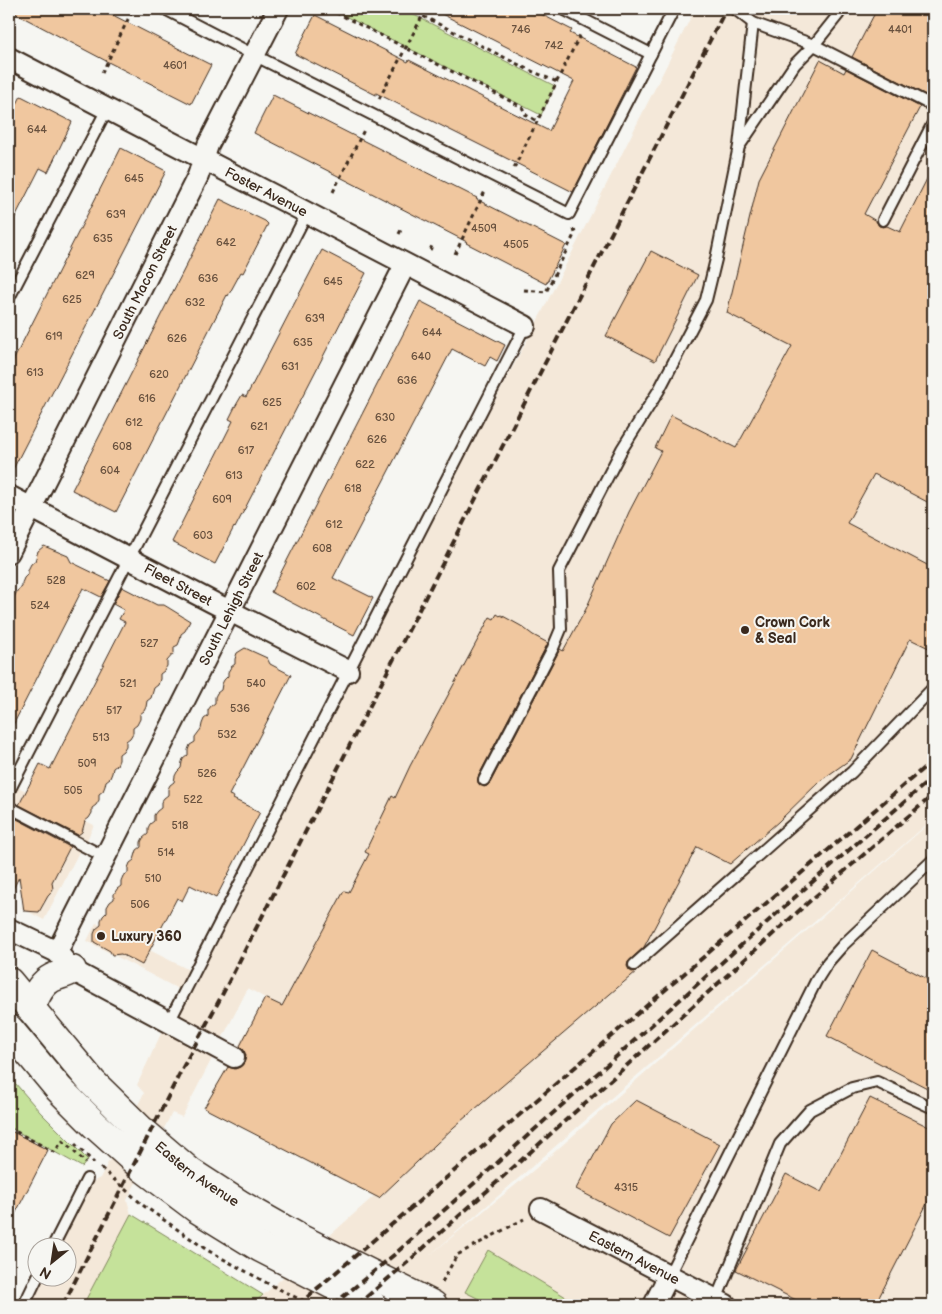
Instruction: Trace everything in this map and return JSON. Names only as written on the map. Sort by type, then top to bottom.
[{"type":"main road","points":[[30,1008],[41,987],[53,978],[63,975],[64,961]]},
{"type":"main road","name":"Eastern Avenue","points":[[9,982],[92,1082],[140,1130],[190,1172],[241,1206],[433,1305]]},
{"type":"main road","name":"Eastern Avenue","points":[[9,1029],[60,1090],[95,1125],[143,1168],[196,1208],[261,1248],[372,1305]]},
{"type":"street","name":"South Macon Street","points":[[9,552],[198,176],[208,145],[278,9]]},
{"type":"street","name":"Foster Avenue","points":[[9,58],[524,326]]},
{"type":"street","name":"South Lehigh Street","points":[[64,961],[105,857],[405,265]]},
{"type":"street","name":"Fleet Street","points":[[9,496],[348,671]]},
{"type":"street","points":[[9,929],[169,1022],[234,1057]]},
{"type":"street","name":"Eastern Avenue","points":[[541,1209],[721,1302]]},
{"type":"street","points":[[654,1305],[669,1275]]},
{"type":"lane","points":[[165,9],[569,214],[674,9]]},
{"type":"lane","points":[[563,9],[651,54]]},
{"type":"lane","points":[[735,9],[753,23],[814,45],[933,106]]},
{"type":"lane","points":[[739,146],[796,64],[814,45],[841,9]]},
{"type":"lane","points":[[484,780],[553,648],[561,629],[559,571],[622,449],[659,390],[706,300],[739,146],[753,23]]},
{"type":"lane","points":[[9,298],[107,110]]},
{"type":"lane","points":[[883,220],[933,123]]},
{"type":"lane","points":[[9,791],[307,213]]},
{"type":"lane","points":[[169,1022],[524,326]]},
{"type":"lane","points":[[634,965],[852,772],[933,688]]},
{"type":"lane","points":[[9,808],[105,857]]},
{"type":"lane","points":[[669,1275],[824,968],[843,946],[933,860]]},
{"type":"lane","points":[[721,1302],[780,1144],[810,1110],[852,1088],[877,1082],[933,1108]]},
{"type":"lane","points":[[58,1236],[87,1179]]},
{"type":"lane","points":[[24,1305],[33,1286]]},
{"type":"path","points":[[102,73],[133,9]]},
{"type":"path","points":[[329,9],[522,107],[526,115],[537,121]]},
{"type":"path","points":[[409,9],[527,69],[557,82]]},
{"type":"path","points":[[333,192],[426,9]]},
{"type":"path","points":[[507,182],[587,21]]},
{"type":"path","points":[[455,254],[492,176]]},
{"type":"path","points":[[524,290],[546,292],[575,233],[569,214]]},
{"type":"path","points":[[399,234],[402,228]]},
{"type":"path","points":[[430,250],[434,244]]},
{"type":"path","points":[[9,1128],[54,1152],[64,1141],[86,1164],[87,1179]]},
{"type":"path","points":[[443,1279],[457,1255],[541,1209]]},
{"type":"shaded area","points":[[695,9],[933,9],[933,819],[430,1255],[535,1169],[933,820],[933,1305],[252,1305],[374,1196],[204,1108],[265,998],[248,988],[182,1117],[172,1113],[127,1200],[131,1214],[83,1305],[26,1305],[36,1286],[78,1286],[78,1236],[63,1236],[92,1182],[100,1178],[144,1093],[137,1085],[186,980],[180,990],[87,941],[96,923],[191,971],[541,314]]},
{"type":"shaded area","points":[[18,787],[94,825],[86,842],[11,803]]},
{"type":"shaded area","points":[[57,838],[80,850],[44,920],[21,908]]},
{"type":"green space","points":[[331,9],[402,9],[555,86],[541,115]]},
{"type":"green space","points":[[9,1076],[40,1112],[88,1160],[82,1167],[9,1127]]},
{"type":"green space","points":[[131,1214],[263,1295],[252,1305],[83,1305]]},
{"type":"green space","points":[[488,1250],[578,1305],[491,1305],[465,1292]]},
{"type":"building","points":[[9,9],[101,9],[211,65],[191,104]]},
{"type":"building","points":[[432,9],[531,9],[572,30],[570,33],[636,67],[573,192],[295,54],[315,15],[549,131],[574,81]]},
{"type":"building","points":[[877,9],[933,9],[933,81],[926,95],[852,57]]},
{"type":"building","name":"Crown Cork & Seal","points":[[820,60],[844,73],[846,69],[920,107],[864,214],[876,221],[879,226],[887,226],[900,232],[933,167],[933,505],[874,474],[847,523],[933,568],[933,650],[910,639],[851,759],[820,781],[778,822],[730,864],[697,847],[644,947],[628,962],[629,970],[632,972],[637,971],[454,1127],[379,1198],[204,1108],[228,1067],[235,1069],[244,1063],[246,1056],[240,1046],[265,998],[282,1006],[344,891],[349,892],[369,854],[365,852],[392,796],[395,798],[410,766],[490,617],[494,619],[497,614],[501,615],[548,643],[478,777],[478,783],[484,787],[490,783],[560,649],[563,651],[586,609],[629,512],[661,451],[655,448],[671,415],[736,448],[792,346],[727,313],[759,179]]},
{"type":"building","points":[[273,95],[566,245],[546,284],[254,133]]},
{"type":"building","points":[[21,96],[72,122],[48,172],[40,168],[9,229],[9,120]]},
{"type":"building","points":[[121,148],[166,171],[9,477],[9,369]]},
{"type":"building","points":[[220,199],[268,224],[243,273],[241,272],[227,295],[116,512],[72,490]]},
{"type":"building","points":[[322,250],[366,273],[215,564],[172,542],[233,421],[229,419],[235,407],[242,395],[246,397]]},
{"type":"building","points":[[651,251],[698,275],[655,361],[606,336]]},
{"type":"building","points":[[420,301],[505,345],[497,361],[490,357],[485,366],[452,349],[333,578],[373,598],[354,635],[271,592]]},
{"type":"building","points":[[44,546],[68,556],[71,562],[110,581],[101,597],[83,588],[9,733],[9,608],[17,591],[22,587],[24,578],[28,574],[31,564],[35,561],[38,551]]},
{"type":"building","points":[[122,587],[157,605],[164,605],[190,621],[185,631],[181,634],[178,645],[174,647],[174,653],[167,661],[167,666],[160,674],[158,685],[154,688],[151,698],[147,701],[144,711],[140,714],[137,725],[133,728],[133,733],[126,741],[123,751],[119,754],[117,765],[113,768],[110,778],[106,781],[103,791],[99,794],[99,800],[92,808],[89,818],[85,821],[82,832],[78,835],[19,805],[40,764],[50,769],[125,622],[119,619],[124,610],[113,604]]},
{"type":"building","points":[[245,648],[267,658],[270,664],[291,675],[229,795],[234,797],[233,799],[260,812],[216,898],[190,885],[182,901],[177,898],[142,965],[121,954],[112,955],[110,951],[94,942],[96,929],[101,925],[101,920],[107,912],[107,907],[114,899],[117,889],[121,886],[123,876],[128,873],[130,863],[134,860],[137,850],[141,847],[143,838],[148,834],[148,828],[154,821],[154,815],[161,808],[161,802],[168,795],[168,789],[181,768],[183,759],[188,755],[190,745],[195,742],[195,737],[201,729],[204,719],[208,716],[208,710],[215,703],[217,693],[221,690],[231,667],[235,664],[237,653]]},
{"type":"building","points":[[13,817],[70,847],[52,882],[53,889],[39,912],[24,911],[19,877],[9,897],[9,826]]},
{"type":"building","points":[[872,950],[933,982],[933,1091],[827,1036]]},
{"type":"building","points":[[870,1098],[933,1129],[933,1192],[875,1305],[806,1305],[736,1270],[786,1174],[821,1192]]},
{"type":"building","points":[[636,1100],[720,1144],[669,1238],[576,1189],[611,1124]]},
{"type":"building","points":[[9,1130],[48,1150],[9,1226]]},
{"type":"railway","points":[[63,1305],[181,1071],[221,997],[726,9]]},
{"type":"railway","points":[[298,1305],[933,760]]},
{"type":"railway","points":[[333,1305],[395,1254],[803,890],[933,777]]},
{"type":"railway","points":[[357,1305],[409,1261],[811,900],[933,795]]},
{"type":"place","name":"Crown Cork & Seal","points":[[745,630]]},
{"type":"place","name":"Luxury 360","points":[[101,936]]}]
